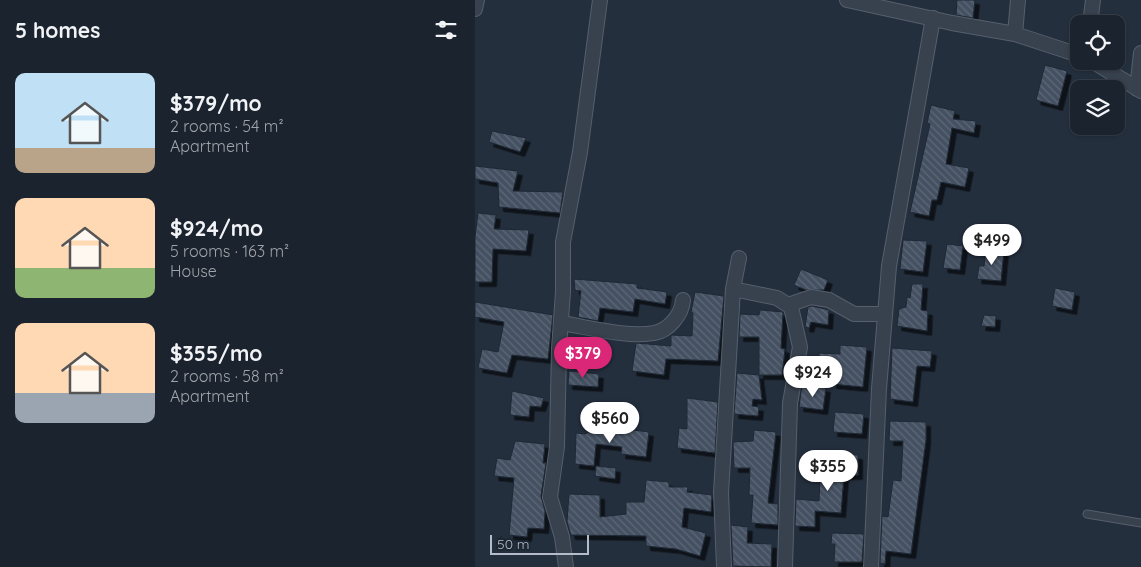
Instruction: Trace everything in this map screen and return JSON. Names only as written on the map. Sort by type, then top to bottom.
[{"type":"street","points":[[475,8],[477,0]]},
{"type":"street","points":[[566,567],[562,537],[550,497],[557,447],[563,242],[580,152],[600,0]]},
{"type":"street","points":[[847,0],[876,4],[933,18],[1015,34],[1070,52]]},
{"type":"street","points":[[1015,34],[1018,0]]},
{"type":"street","points":[[1091,15],[1093,0]]},
{"type":"street","points":[[871,567],[884,314],[889,266],[933,18]]},
{"type":"street","points":[[1107,70],[1139,90],[1141,53]]},
{"type":"street","points":[[724,567],[721,493],[733,289],[739,258]]},
{"type":"street","points":[[733,289],[777,298],[791,306],[800,348],[789,403],[785,567]]},
{"type":"street","points":[[788,305],[811,298],[829,300],[854,314],[884,314]]},
{"type":"street","points":[[561,324],[630,333],[655,333],[670,326],[683,300]]},
{"type":"lane","points":[[1087,514],[1141,524]]},
{"type":"building","points":[[957,0],[975,0],[973,18],[956,15]]},
{"type":"building","points":[[1045,65],[1067,71],[1058,106],[1036,100]]},
{"type":"building","points":[[931,105],[955,111],[953,119],[976,121],[974,133],[952,128],[946,164],[969,168],[965,187],[941,182],[937,200],[932,200],[929,216],[910,212],[930,124],[927,123]]},
{"type":"building","points":[[492,131],[526,138],[520,152],[489,142]]},
{"type":"building","points":[[475,166],[518,171],[513,191],[563,192],[560,213],[499,207],[498,183],[475,179]]},
{"type":"building","points":[[478,213],[496,215],[494,229],[529,230],[526,251],[493,249],[492,282],[475,282],[475,237]]},
{"type":"building","points":[[903,240],[927,241],[923,272],[900,269]]},
{"type":"building","points":[[947,244],[963,246],[960,270],[943,268]]},
{"type":"building","points":[[986,249],[1004,250],[1001,281],[977,279],[979,266],[984,266]]},
{"type":"building","points":[[801,269],[828,280],[824,290],[806,290],[794,285]]},
{"type":"building","points":[[574,279],[637,284],[637,288],[667,292],[665,304],[635,299],[633,312],[600,308],[598,321],[578,317],[581,291],[575,290]]},
{"type":"building","points":[[912,284],[923,284],[921,310],[928,311],[927,331],[897,326],[899,309],[906,307],[907,297],[910,298]]},
{"type":"building","points":[[1055,288],[1075,292],[1072,310],[1052,306]]},
{"type":"building","points":[[695,292],[724,296],[718,361],[666,359],[664,375],[632,371],[636,343],[671,346],[671,335],[692,336],[693,313],[691,312]]},
{"type":"building","points":[[475,302],[553,315],[548,359],[512,355],[507,373],[478,368],[482,349],[498,352],[504,322],[475,317]]},
{"type":"building","points":[[812,306],[829,310],[828,325],[811,322],[809,328],[805,327],[808,307]]},
{"type":"building","points":[[760,310],[783,312],[781,348],[785,349],[782,375],[759,375],[759,337],[739,337],[740,314],[759,315]]},
{"type":"building","points":[[984,315],[996,316],[995,327],[981,326]]},
{"type":"building","points":[[840,345],[867,347],[863,387],[832,384],[834,366],[818,365],[819,353],[840,354]]},
{"type":"building","points":[[892,348],[932,351],[930,367],[917,366],[913,402],[890,399]]},
{"type":"building","points":[[569,371],[599,374],[598,387],[568,385]]},
{"type":"building","points":[[737,373],[759,375],[762,400],[753,399],[752,406],[759,407],[758,416],[734,414]]},
{"type":"building","points":[[802,385],[826,388],[823,410],[799,407]]},
{"type":"building","points":[[512,391],[544,398],[541,407],[530,406],[529,417],[510,415]]},
{"type":"building","points":[[687,398],[718,402],[715,453],[677,448],[679,428],[687,429]]},
{"type":"building","points":[[835,412],[864,414],[862,434],[833,432]]},
{"type":"building","points":[[890,421],[926,422],[926,440],[911,554],[886,551],[885,564],[880,563],[882,516],[888,517],[893,480],[901,481],[903,441],[889,441]]},
{"type":"building","points":[[625,429],[649,432],[646,457],[621,454],[622,447],[596,444],[594,466],[575,464],[576,433],[585,434],[591,431]]},
{"type":"building","points":[[754,430],[776,432],[768,503],[778,504],[778,525],[751,523],[753,495],[749,495],[750,468],[734,468],[733,442],[753,441]]},
{"type":"building","points":[[515,441],[545,444],[543,463],[546,463],[541,496],[545,511],[544,529],[528,528],[527,537],[509,535],[514,478],[494,476],[497,458],[510,460]]},
{"type":"building","points":[[833,454],[858,455],[858,475],[844,475],[841,513],[815,511],[815,527],[795,526],[796,499],[819,501],[820,481],[832,481]]},
{"type":"building","points":[[596,466],[616,468],[615,479],[595,476]]},
{"type":"building","points":[[646,480],[669,482],[669,487],[688,487],[687,492],[712,495],[711,512],[684,508],[682,527],[706,533],[700,556],[676,549],[646,546],[646,536],[571,535],[567,522],[569,494],[600,495],[600,517],[626,514],[626,502],[644,502]]},
{"type":"building","points":[[731,525],[748,527],[747,543],[772,544],[771,567],[733,566]]},
{"type":"building","points":[[832,533],[864,534],[862,562],[834,562],[835,544],[831,544]]}]
